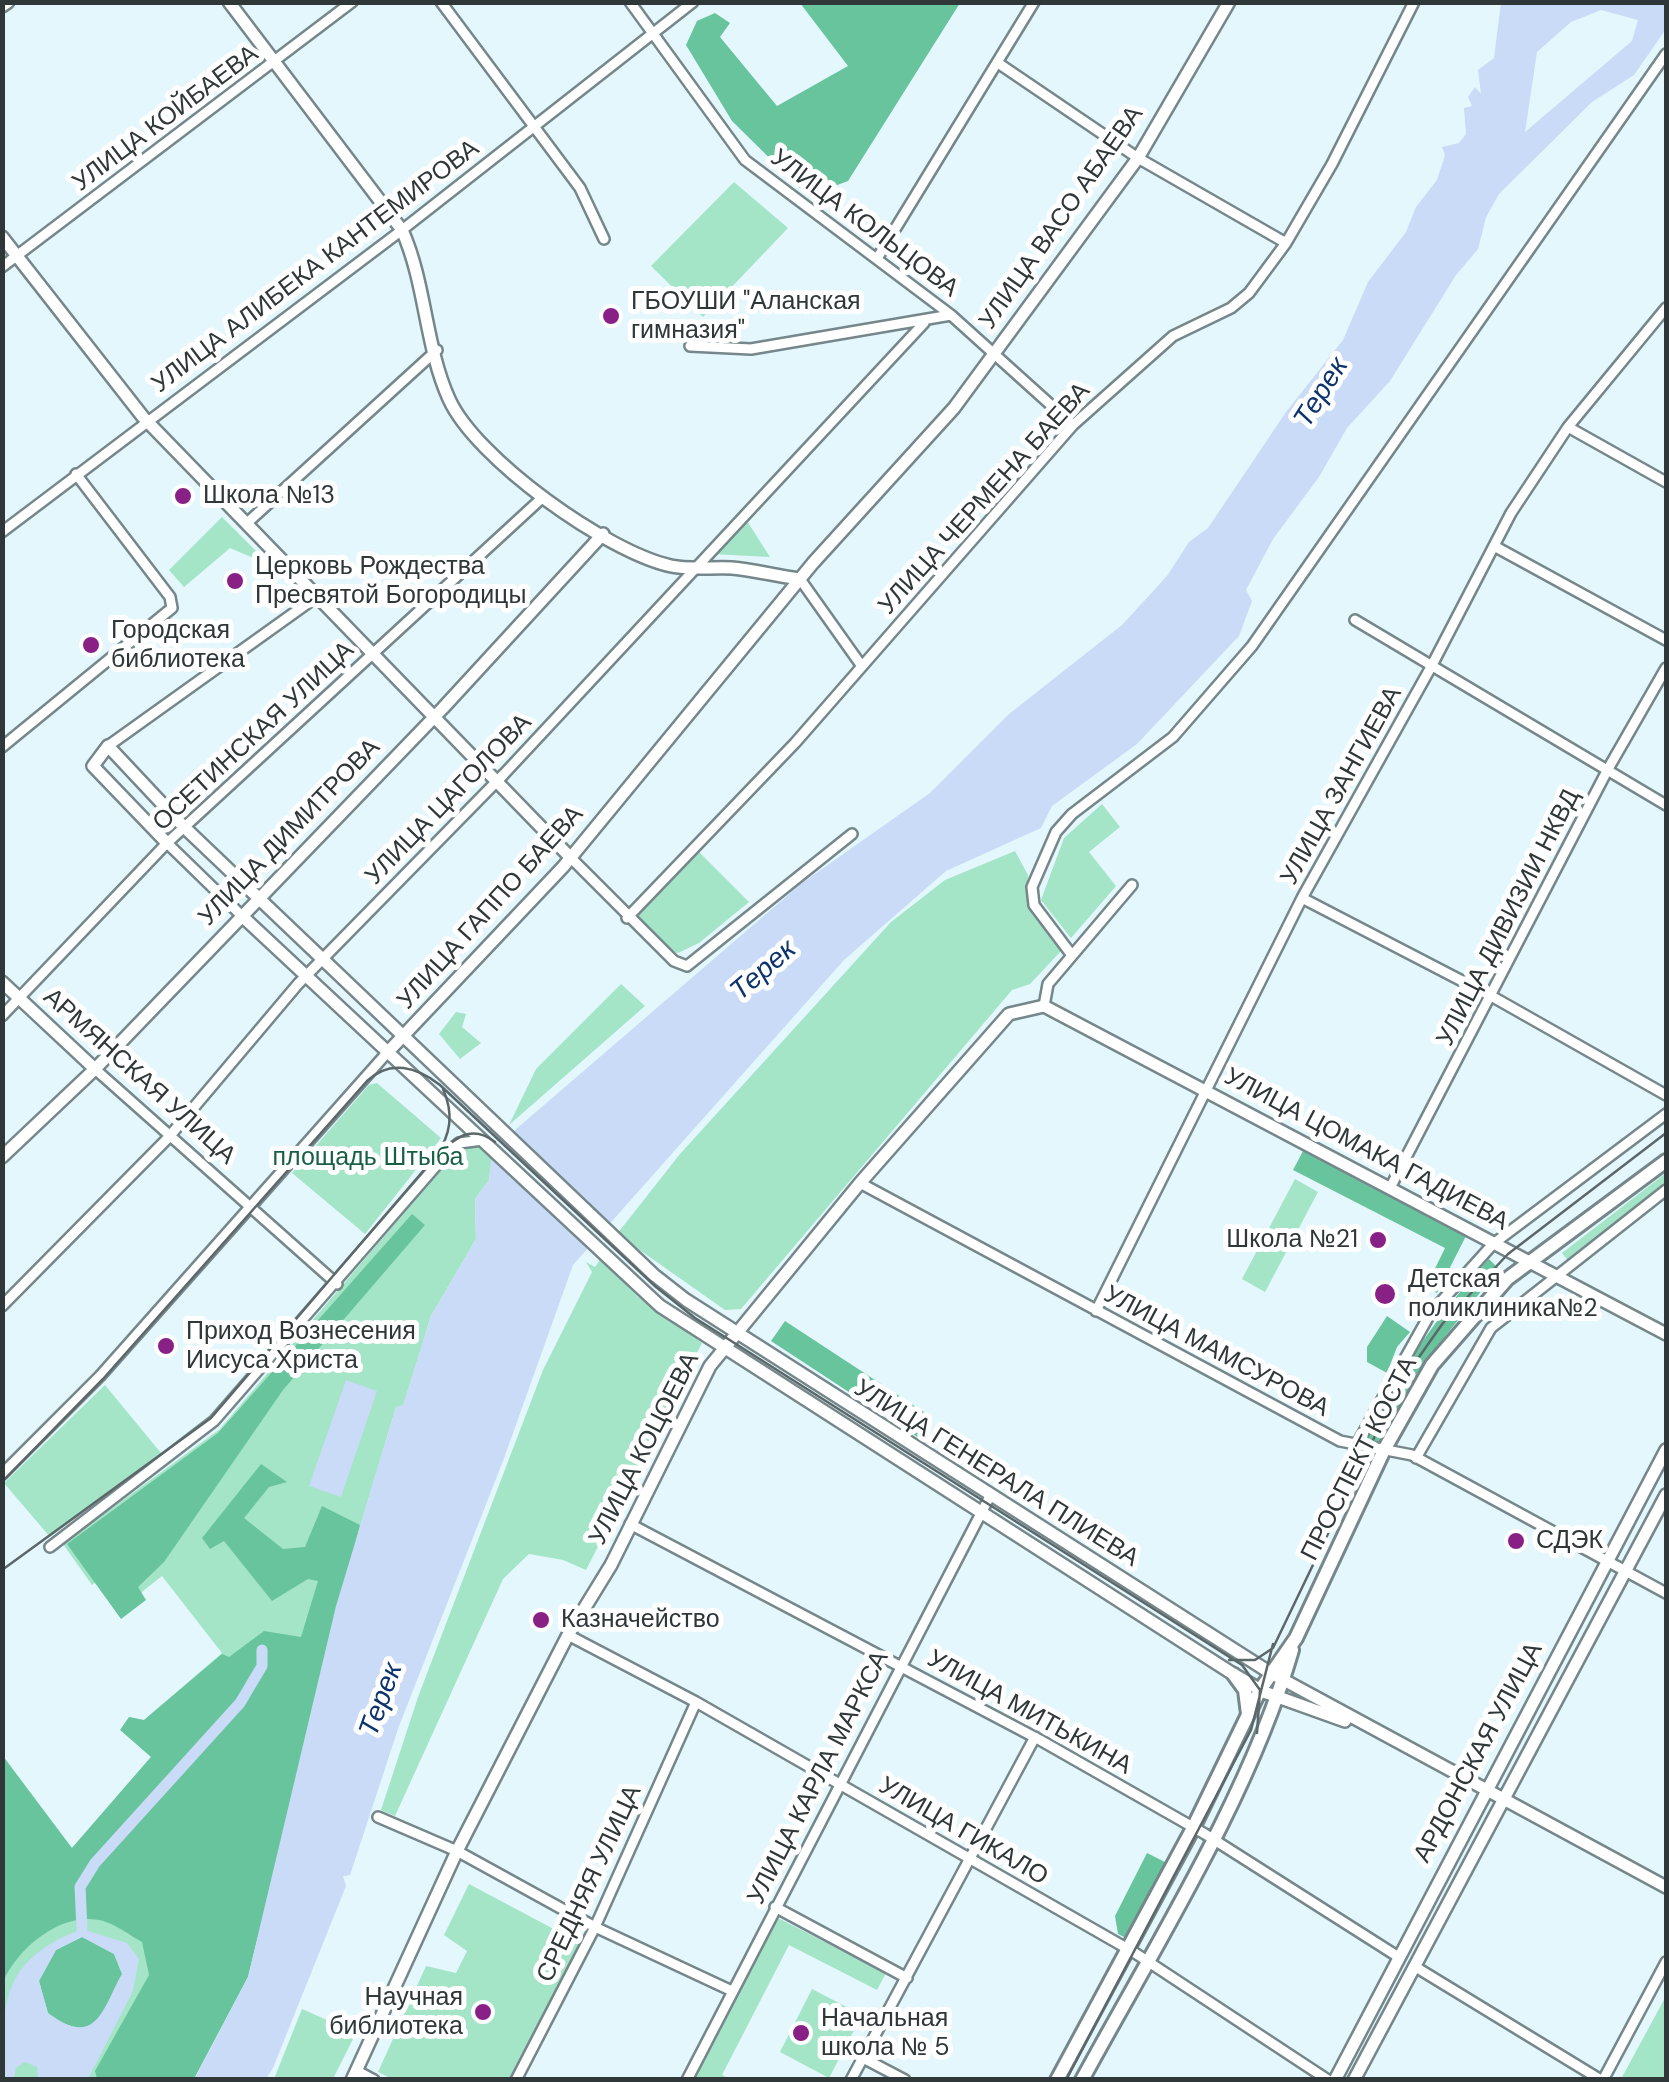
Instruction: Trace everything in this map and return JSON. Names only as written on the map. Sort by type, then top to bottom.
[{"type":"main road","points":[[229,2],[402,230],[414,256],[442,382],[460,420],[542,498],[603,534],[668,565],[734,568],[800,579]]},
{"type":"main road","name":"УЛИЦА ВАСО АБАЕВА","points":[[994,355],[1138,158],[1228,2]]},
{"type":"main road","points":[[2,237],[146,420],[320,595],[570,858]]},
{"type":"main road","name":"УЛИЦА ГАППО БАЕВА","points":[[386,1054],[570,858],[800,579],[954,408],[994,355]]},
{"type":"main road","name":"УЛИЦА ДИМИТРОВА","points":[[2,1157],[259,899],[603,534]]},
{"type":"main road","points":[[108,746],[94,766],[167,844]]},
{"type":"main road","name":"УЛИЦА ГЕНЕРАЛА ПЛИЕВА","points":[[108,746],[184,827],[654,1275],[738,1334],[1278,1677],[1666,1887]]},
{"type":"main road","name":"УЛИЦА ГЕНЕРАЛА ПЛИЕВА","points":[[242,916],[660,1306],[722,1350],[1234,1675],[1279,1698],[1370,1730]]},
{"type":"main road","name":"АРМЯНСКАЯ УЛИЦА","points":[[2,982],[94,1068]]},
{"type":"main road","name":"УЛИЦА ЦОМАКА ГАДИЕВА","points":[[1044,1006],[1666,1334]]},
{"type":"main road","name":"УЛИЦА КОЦОЕВА","points":[[355,2075],[457,1852],[710,1366],[860,1184],[1009,1014],[1044,1006]]},
{"type":"main road","name":"ПРОСПЕКТ КОСТА","points":[[1082,2080],[1211,1838],[1279,1698],[1278,1677],[1296,1638],[1384,1450],[1432,1364],[1480,1306],[1531,1261],[1666,1161]]},
{"type":"main road","name":"АРДОНСКАЯ УЛИЦА","points":[[1331,2080],[1666,1450]]},
{"type":"main road","name":"АРДОНСКАЯ УЛИЦА","points":[[1354,2080],[1666,1496]]},
{"type":"main road","points":[[1234,1675],[1245,1690],[1248,1715]]},
{"type":"main road","name":"ПРОСПЕКТ КОСТА","points":[[1057,2080],[1194,1828],[1260,1690],[1278,1677]]},
{"type":"street","name":"УЛИЦА КОЙБАЕВА","points":[[2,266],[352,2]]},
{"type":"street","points":[[441,2],[580,188],[604,240]]},
{"type":"street","name":"УЛИЦА КОЛЬЦОВА","points":[[630,2],[745,160],[951,315],[1073,425]]},
{"type":"street","name":"УЛИЦА АЛИБЕКА КАНТЕМИРОВА","points":[[2,532],[402,230],[693,2]]},
{"type":"street","points":[[878,257],[1034,2]]},
{"type":"street","name":"УЛИЦА ЧЕРМЕНА БАЕВА","points":[[628,918],[795,742],[1073,425],[1173,336],[1241,301],[1286,244],[1414,2]]},
{"type":"street","points":[[1071,954],[1034,905],[1036,876],[1056,832],[1072,814],[1173,737],[1252,646],[1666,54]]},
{"type":"street","points":[[998,63],[1138,158],[1286,244]]},
{"type":"street","name":"УЛИЦА ЗАНГИЕВА","points":[[1096,1311],[1302,898],[1432,666],[1494,546],[1568,426],[1666,308]]},
{"type":"street","points":[[690,346],[750,349],[924,323],[951,315]]},
{"type":"street","name":"УЛИЦА ЦАГОЛОВА","points":[[2,1306],[168,1138],[305,976],[698,569],[924,323]]},
{"type":"street","points":[[247,523],[436,350]]},
{"type":"street","points":[[1568,426],[1666,482]]},
{"type":"street","points":[[2,747],[172,608],[170,597],[76,474]]},
{"type":"street","name":"ОСЕТИНСКАЯ УЛИЦА","points":[[2,1016],[184,827],[542,498]]},
{"type":"street","points":[[1494,546],[1666,640]]},
{"type":"street","points":[[800,579],[861,665]]},
{"type":"street","points":[[108,746],[320,595]]},
{"type":"street","points":[[1355,620],[1666,805]]},
{"type":"street","name":"УЛИЦА ДИВИЗИИ НКВД","points":[[1390,1188],[1493,997],[1608,769],[1666,668]]},
{"type":"street","points":[[570,858],[674,961],[687,966],[852,834]]},
{"type":"street","points":[[167,844],[242,916]]},
{"type":"street","points":[[1044,1006],[1048,984],[1132,886]]},
{"type":"street","points":[[1302,898],[1493,997],[1666,1096]]},
{"type":"street","name":"УЛИЦА ГАППО БАЕВА","points":[[2,1474],[100,1376],[386,1054]]},
{"type":"street","name":"АРМЯНСКАЯ УЛИЦА","points":[[94,1068],[336,1284]]},
{"type":"street","name":"ПРОСПЕКТ КОСТА","points":[[1357,1444],[1430,1314],[1493,1244],[1666,1114]]},
{"type":"street","points":[[50,1546],[214,1421],[453,1148],[485,1142]]},
{"type":"street","name":"УЛИЦА МАМСУРОВА","points":[[860,1184],[1340,1441],[1416,1458],[1666,1594]]},
{"type":"street","points":[[1416,1458],[1491,1328],[1666,1190]]},
{"type":"street","name":"УЛИЦА КАРЛА МАРКСА","points":[[687,2080],[990,1496]]},
{"type":"street","name":"УЛИЦА МИТЬКИНА","points":[[630,1524],[1035,1737],[1211,1838],[1398,1956]]},
{"type":"street","name":"УЛИЦА ГИКАЛО","points":[[568,1636],[696,1702],[1147,1960],[1331,2080]]},
{"type":"street","name":"СРЕДНЯЯ УЛИЦА","points":[[516,2080],[595,1926],[696,1702]]},
{"type":"street","points":[[851,2080],[1035,1737]]},
{"type":"street","points":[[378,1817],[457,1852],[595,1926],[732,1991]]},
{"type":"street","points":[[775,1907],[907,1978]]},
{"type":"street","points":[[1414,1966],[1602,2080],[1666,1962]]},
{"type":"street","points":[[864,2058],[905,2080]]},
{"type":"street","points":[[355,2075],[374,2080]]},
{"type":"green space","points":[[800,3],[960,3],[848,181],[808,196],[732,121],[686,45],[697,21],[715,13],[730,23],[720,37],[777,106],[848,66]]},
{"type":"green space","points":[[734,182],[788,228],[703,317],[651,266]]},
{"type":"green space","points":[[222,517],[257,552],[251,557],[230,548],[184,587],[169,570]]},
{"type":"green space","points":[[747,521],[770,557],[711,554]]},
{"type":"green space","points":[[1102,804],[1120,827],[1089,852],[1116,886],[1071,938],[1041,900],[1064,838]]},
{"type":"green space","points":[[697,850],[749,902],[699,943],[678,953],[668,950],[633,917]]},
{"type":"green space","points":[[1015,851],[1028,875],[1034,913],[1062,950],[1030,984],[1012,990],[741,1309],[725,1310],[617,1234],[680,1154],[891,922],[945,880]]},
{"type":"green space","points":[[621,984],[645,1006],[509,1125],[536,1069]]},
{"type":"green space","points":[[456,1012],[466,1014],[462,1027],[481,1043],[460,1059],[439,1034]]},
{"type":"green space","name":"площадь Штыба","points":[[377,1083],[441,1138],[365,1234],[292,1173],[369,1085]]},
{"type":"green space","points":[[476,1143],[492,1158],[489,1180],[475,1199],[476,1239],[431,1316],[403,1406],[396,1407],[194,2079],[3,2079],[2,1766],[71,1849],[162,1744],[129,1717],[144,1720],[222,1653],[162,1576],[138,1595],[116,1567],[92,1585],[63,1544],[220,1429],[449,1160]]},
{"type":"green space","points":[[1303,1151],[1466,1236],[1437,1293],[1426,1287],[1445,1248],[1293,1170]]},
{"type":"green space","points":[[1666,1173],[1666,1186],[1569,1262],[1562,1253]]},
{"type":"green space","points":[[1295,1179],[1318,1192],[1265,1292],[1242,1279]]},
{"type":"green space","points":[[412,1214],[425,1225],[283,1390],[164,1562],[138,1587],[146,1600],[121,1619],[67,1544],[218,1433]]},
{"type":"green space","points":[[601,1258],[637,1296],[702,1343],[586,1570],[563,1560],[529,1554],[503,1579],[395,1816],[381,1810],[418,1697],[543,1370],[592,1272],[586,1262],[595,1267]]},
{"type":"green space","points":[[1489,1259],[1499,1269],[1431,1354],[1385,1434],[1375,1445],[1363,1440],[1420,1345]]},
{"type":"green space","points":[[1387,1316],[1410,1332],[1397,1347],[1387,1373],[1367,1362],[1367,1347]]},
{"type":"green space","points":[[785,1321],[933,1418],[919,1438],[771,1341]]},
{"type":"green space","points":[[105,1385],[161,1453],[50,1537],[4,1483]]},
{"type":"green space","points":[[261,1464],[287,1482],[269,1487],[244,1518],[283,1549],[305,1547],[322,1506],[360,1525],[248,1977],[194,2079],[97,2079],[95,2071],[149,1975],[142,1942],[106,1922],[75,1921],[31,1944],[3,1982],[3,1756],[72,1848],[151,1757],[120,1730],[129,1717],[144,1720],[222,1654],[229,1657],[264,1631],[301,1637],[318,1581],[308,1579],[272,1601],[224,1541],[210,1549],[202,1538]]},
{"type":"green space","points":[[1147,1853],[1169,1864],[1128,1939],[1118,1934],[1115,1916]]},
{"type":"green space","points":[[469,1884],[580,1943],[509,2079],[392,2079],[378,2072],[426,1966],[456,1973],[467,1951],[444,1935]]},
{"type":"green space","points":[[778,1918],[886,1973],[877,1990],[789,1945],[722,2075],[730,2079],[693,2079]]},
{"type":"green space","points":[[82,1937],[114,1954],[122,1974],[97,2020],[78,2028],[48,2013],[39,1981],[56,1950]]},
{"type":"green space","points":[[812,1989],[862,2015],[829,2078],[780,2052]]},
{"type":"green space","points":[[1666,1996],[1666,2079],[1621,2079]]},
{"type":"green space","points":[[302,2009],[356,2033],[333,2079],[274,2079]]},
{"type":"water","name":"Терек","points":[[1501,3],[1666,3],[1666,29],[1634,75],[1592,102],[1499,194],[1486,217],[1478,249],[1456,275],[1390,381],[1347,428],[1319,477],[1273,539],[1246,590],[1252,601],[1239,636],[1137,744],[1052,806],[1041,828],[946,871],[844,960],[573,1265],[503,1461],[399,1726],[350,1875],[343,1876],[346,1886],[273,2068],[266,2079],[194,2080],[248,1977],[336,1606],[396,1407],[403,1405],[431,1316],[476,1239],[475,1199],[489,1180],[492,1158],[515,1130],[802,883],[930,793],[1009,714],[1122,625],[1167,576],[1189,542],[1208,528],[1286,412],[1343,340],[1368,282],[1406,232],[1416,207],[1437,180],[1445,155],[1442,147],[1459,143],[1466,134],[1464,108],[1472,106],[1468,97],[1475,87],[1481,94],[1478,70],[1494,58]],"holes":[[[1601,10],[1638,20],[1632,41],[1525,132],[1537,52],[1571,22]]]},
{"type":"water","points":[[346,1380],[377,1391],[341,1497],[309,1486]]},
{"type":"water","points":[[82,1929],[127,1943],[139,1959],[133,1991],[88,2079],[38,2079],[37,2067],[25,2062],[16,2068],[14,2079],[3,2079],[3,2028],[11,1988],[35,1955]],"holes":[[[82,1937],[114,1954],[122,1974],[96,2020],[78,2027],[48,2013],[39,1981],[56,1950]]]},
{"type":"pier","points":[[510,1128],[613,1228],[591,1252],[489,1154]]},
{"type":"waterway","points":[[82,1929],[80,1887],[95,1863],[240,1703],[262,1666],[262,1650]]},
{"type":"tram line","points":[[2,1482],[103,1379],[367,1081],[385,1070],[404,1068],[440,1085],[656,1287],[695,1318],[1242,1665],[1260,1690],[1257,1733]]},
{"type":"tram line","points":[[2,1570],[211,1418],[436,1156],[449,1124],[443,1089]]},
{"type":"tram line","points":[[1229,1660],[1255,1660],[1273,1648],[1400,1384],[1443,1323],[1508,1254],[1666,1133]]},
{"type":"tram line","points":[[436,1156],[456,1139],[471,1134],[495,1142]]},
{"type":"tram line","points":[[1066,2080],[1251,1730],[1273,1644]]},
{"type":"place","name":"ГБОУШИ \"Аланская гимназия\"","points":[[611,316]]},
{"type":"place","name":"Школа №13","points":[[183,496]]},
{"type":"place","name":"Церковь Рождества Пресвятой Богородицы","points":[[235,581]]},
{"type":"place","name":"Городская библиотека","points":[[91,645]]},
{"type":"place","name":"Школа №21","points":[[1378,1240]]},
{"type":"place","name":"Детская поликлиника№2","points":[[1385,1294]]},
{"type":"place","name":"Приход Вознесения Иисуса Христа","points":[[166,1346]]},
{"type":"place","name":"СДЭК","points":[[1516,1541]]},
{"type":"place","name":"Казначейство","points":[[541,1620]]},
{"type":"place","name":"Научная библиотека","points":[[483,2012]]},
{"type":"place","name":"Начальная школа № 5","points":[[801,2033]]}]
